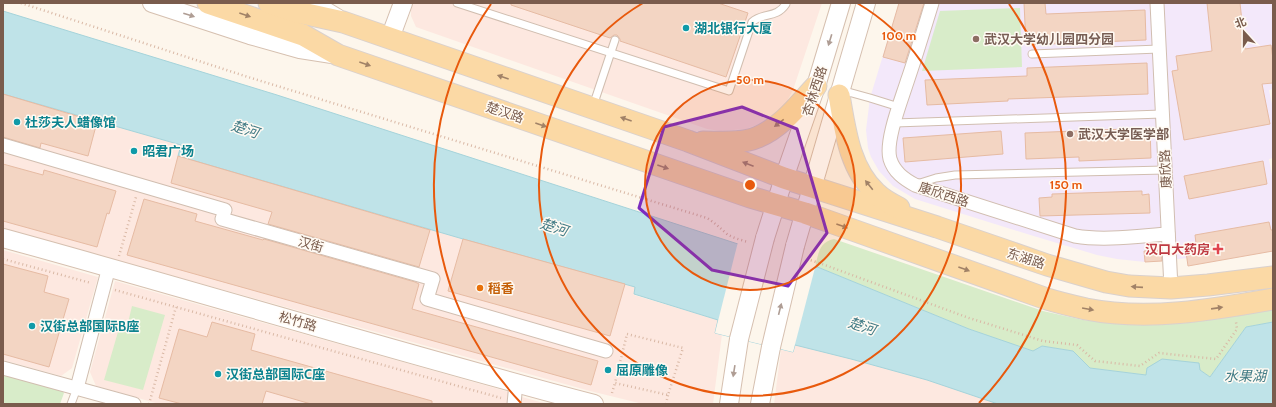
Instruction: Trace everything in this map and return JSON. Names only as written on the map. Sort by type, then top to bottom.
[{"type":"main road","points":[[152,3],[250,35],[300,49],[338,55]]},
{"type":"main road","name":"楚汉路","points":[[208,3],[303,35],[338,55],[750,197],[805,213]]},
{"type":"main road","points":[[269,3],[293,11],[343,22],[390,38],[688,141],[812,188],[805,213],[798,251],[771,347],[760,404]]},
{"type":"main road","points":[[312,3],[343,22]]},
{"type":"main road","points":[[390,38],[403,3]]},
{"type":"main road","name":"杏林西路","points":[[784,178],[816,86],[841,3]]},
{"type":"main road","name":"杏林西路","points":[[812,188],[866,3]]},
{"type":"main road","points":[[688,141],[728,143],[758,137],[782,121],[816,86]]},
{"type":"main road","points":[[840,92],[846,132],[852,155],[868,186],[898,208],[937,228]]},
{"type":"main road","points":[[729,404],[757,240],[776,204],[784,178]]},
{"type":"main road","name":"东湖路","points":[[812,188],[1047,265],[1106,282],[1129,286],[1171,288],[1208,286],[1273,277]]},
{"type":"main road","points":[[805,213],[1047,299],[1086,309],[1108,312],[1148,314],[1186,312],[1273,299]]},
{"type":"main road","name":"松竹路","points":[[3,238],[594,404]]},
{"type":"street","name":"康欣西路","points":[[932,3],[895,123],[890,147],[890,159],[899,175],[915,185],[1075,236],[1098,238],[1168,234]]},
{"type":"street","name":"康欣路","points":[[1157,3],[1171,288]]},
{"type":"street","name":"汉街","points":[[3,145],[138,191],[225,210],[222,219],[433,279],[427,299],[606,351]]},
{"type":"street","points":[[77,388],[108,267]]},
{"type":"street","points":[[3,368],[134,404]]},
{"type":"street","points":[[514,403],[516,383]]},
{"type":"lane","points":[[457,3],[728,92],[752,22],[755,19],[778,13],[782,10],[786,3]]},
{"type":"lane","points":[[593,108],[615,40]]},
{"type":"lane","points":[[1032,54],[1159,49]]},
{"type":"lane","points":[[840,92],[870,98],[900,107]]},
{"type":"lane","points":[[895,123],[1162,114]]},
{"type":"lane","points":[[915,185],[936,178],[955,175],[1165,170]]},
{"type":"lane","points":[[70,404],[77,388]]},
{"type":"path","points":[[21,3],[263,82],[707,218],[734,237],[757,240]]},
{"type":"path","points":[[120,253],[138,191]]},
{"type":"path","points":[[798,251],[822,264],[969,318],[1043,341],[1077,345],[1095,361],[1140,366],[1159,353],[1216,359],[1237,329],[1235,305]]},
{"type":"path","points":[[3,259],[514,403]]},
{"type":"path","points":[[27,270],[28,266]]},
{"type":"path","points":[[149,404],[176,307]]},
{"type":"path","points":[[234,328],[236,324]]},
{"type":"path","points":[[612,393],[627,334],[683,348],[666,404]]},
{"type":"path","points":[[615,383],[668,395]]},
{"type":"highlighted area","points":[[742,107],[797,129],[827,233],[788,286],[712,270],[639,208],[664,127]]},
{"type":"shaded area","points":[[411,3],[822,3],[793,90],[787,101],[773,116],[764,122],[746,129],[720,131],[707,129],[416,27],[411,16]]},
{"type":"shaded area","name":"武汉大学医学部","points":[[899,3],[1273,3],[1273,89],[1269,90],[1273,109],[1273,158],[1269,159],[1273,181],[1273,251],[1188,266],[1187,258],[1145,262],[1117,259],[1097,255],[915,199],[893,186],[879,171],[871,157],[868,148],[866,130],[870,98]]},
{"type":"shaded area","points":[[3,94],[181,145],[179,156],[463,239],[636,287],[634,295],[718,320],[715,333],[722,334],[713,404],[643,404],[590,391],[3,229]]},
{"type":"shaded area","points":[[3,250],[98,277],[72,368],[61,376],[3,360]]},
{"type":"shaded area","points":[[115,281],[509,392],[508,404],[159,404],[96,386],[90,372]]},
{"type":"shaded area","points":[[795,345],[927,380],[998,404],[774,404],[781,350],[793,352]]},
{"type":"shaded area","points":[[522,397],[540,402],[550,404],[521,404]]},
{"type":"green space","points":[[1020,8],[1022,67],[922,71],[940,11]]},
{"type":"green space","points":[[834,239],[1043,311],[1083,320],[1140,325],[1188,323],[1273,309],[1273,322],[1246,327],[1210,377],[1200,370],[1146,375],[1090,368],[1073,351],[1042,346],[1034,352],[969,329],[815,266],[822,245],[829,240]]},
{"type":"green space","points":[[132,306],[165,315],[143,390],[104,380],[120,325],[127,327]]},
{"type":"green space","points":[[3,371],[61,389],[64,393],[60,404],[3,404]]},
{"type":"water","points":[[3,11],[277,95],[738,244],[815,266],[969,329],[1033,351],[1042,346],[1073,351],[1090,368],[1146,375],[1147,368],[1162,359],[1199,363],[1200,370],[1210,377],[1246,327],[1273,322],[1273,404],[998,404],[927,380],[851,359],[795,345],[793,352],[715,333],[718,320],[634,294],[635,287],[463,239],[178,156],[181,145],[3,94]]},
{"type":"pier","points":[[738,242],[816,264],[793,352],[715,333]]},
{"type":"building","name":"湖北银行大厦","points":[[511,3],[718,3],[748,13],[726,77],[620,41],[617,35],[610,38],[511,5]]},
{"type":"building","points":[[899,3],[924,3],[905,63],[883,57]]},
{"type":"building","points":[[1024,3],[1045,3],[1046,14],[1145,10],[1146,40],[1026,45]]},
{"type":"building","points":[[1207,3],[1240,3],[1245,49],[1271,45],[1273,59],[1273,83],[1262,84],[1270,124],[1184,140],[1172,71],[1178,70],[1176,56],[1212,51]]},
{"type":"building","points":[[1147,63],[1148,94],[1008,99],[1008,101],[927,105],[925,80],[1027,76],[1027,68]]},
{"type":"building","points":[[3,94],[97,122],[88,156],[41,143],[40,148],[3,137]]},
{"type":"building","points":[[1150,128],[1151,158],[1079,161],[1079,157],[1026,159],[1025,133]]},
{"type":"building","points":[[1001,131],[1003,154],[905,162],[903,138]]},
{"type":"building","points":[[178,156],[430,230],[419,267],[268,224],[272,212],[171,183]]},
{"type":"building","points":[[1263,161],[1267,184],[1189,199],[1184,176]]},
{"type":"building","points":[[3,164],[43,175],[44,170],[116,191],[109,214],[107,213],[97,247],[3,221]]},
{"type":"building","points":[[1142,191],[1142,195],[1149,194],[1150,213],[1040,216],[1039,198],[1052,197],[1052,194]]},
{"type":"building","points":[[144,199],[197,214],[195,221],[415,282],[419,284],[412,309],[598,361],[591,385],[127,255]]},
{"type":"building","points":[[1269,222],[1271,230],[1273,230],[1273,251],[1188,266],[1185,245],[1196,243],[1195,235]]},
{"type":"building","points":[[463,239],[625,284],[610,336],[448,291]]},
{"type":"building","points":[[1161,250],[1162,261],[1145,262],[1144,251]]},
{"type":"building","name":"汉街总部国际B座","points":[[3,264],[48,276],[44,292],[69,299],[49,367],[3,354]]},
{"type":"building","name":"汉街总部国际C座","points":[[212,322],[255,334],[251,350],[432,401],[432,404],[311,404],[266,391],[262,404],[182,404],[159,398],[179,329],[207,337]]},
{"type":"place","name":"湖北银行大厦","points":[[686,28]]},
{"type":"place","name":"武汉大学幼儿园四分园","points":[[976,39]]},
{"type":"place","name":"杜莎夫人蜡像馆","points":[[17,122]]},
{"type":"place","name":"武汉大学医学部","points":[[1070,134]]},
{"type":"place","name":"昭君广场","points":[[134,151]]},
{"type":"place","name":"汉口大药房","points":[[1218,249]]},
{"type":"place","name":"稻香","points":[[480,288]]},
{"type":"place","name":"汉街总部国际B座","points":[[32,326]]},
{"type":"place","name":"屈原雕像","points":[[608,370]]},
{"type":"place","name":"汉街总部国际C座","points":[[218,374]]},
{"type":"water label","name":"楚河","points":[[245,129]]},
{"type":"water label","name":"楚河","points":[[554,227]]},
{"type":"water label","name":"楚河","points":[[862,326]]},
{"type":"water label","name":"水果湖","points":[[1245,376]]}]
